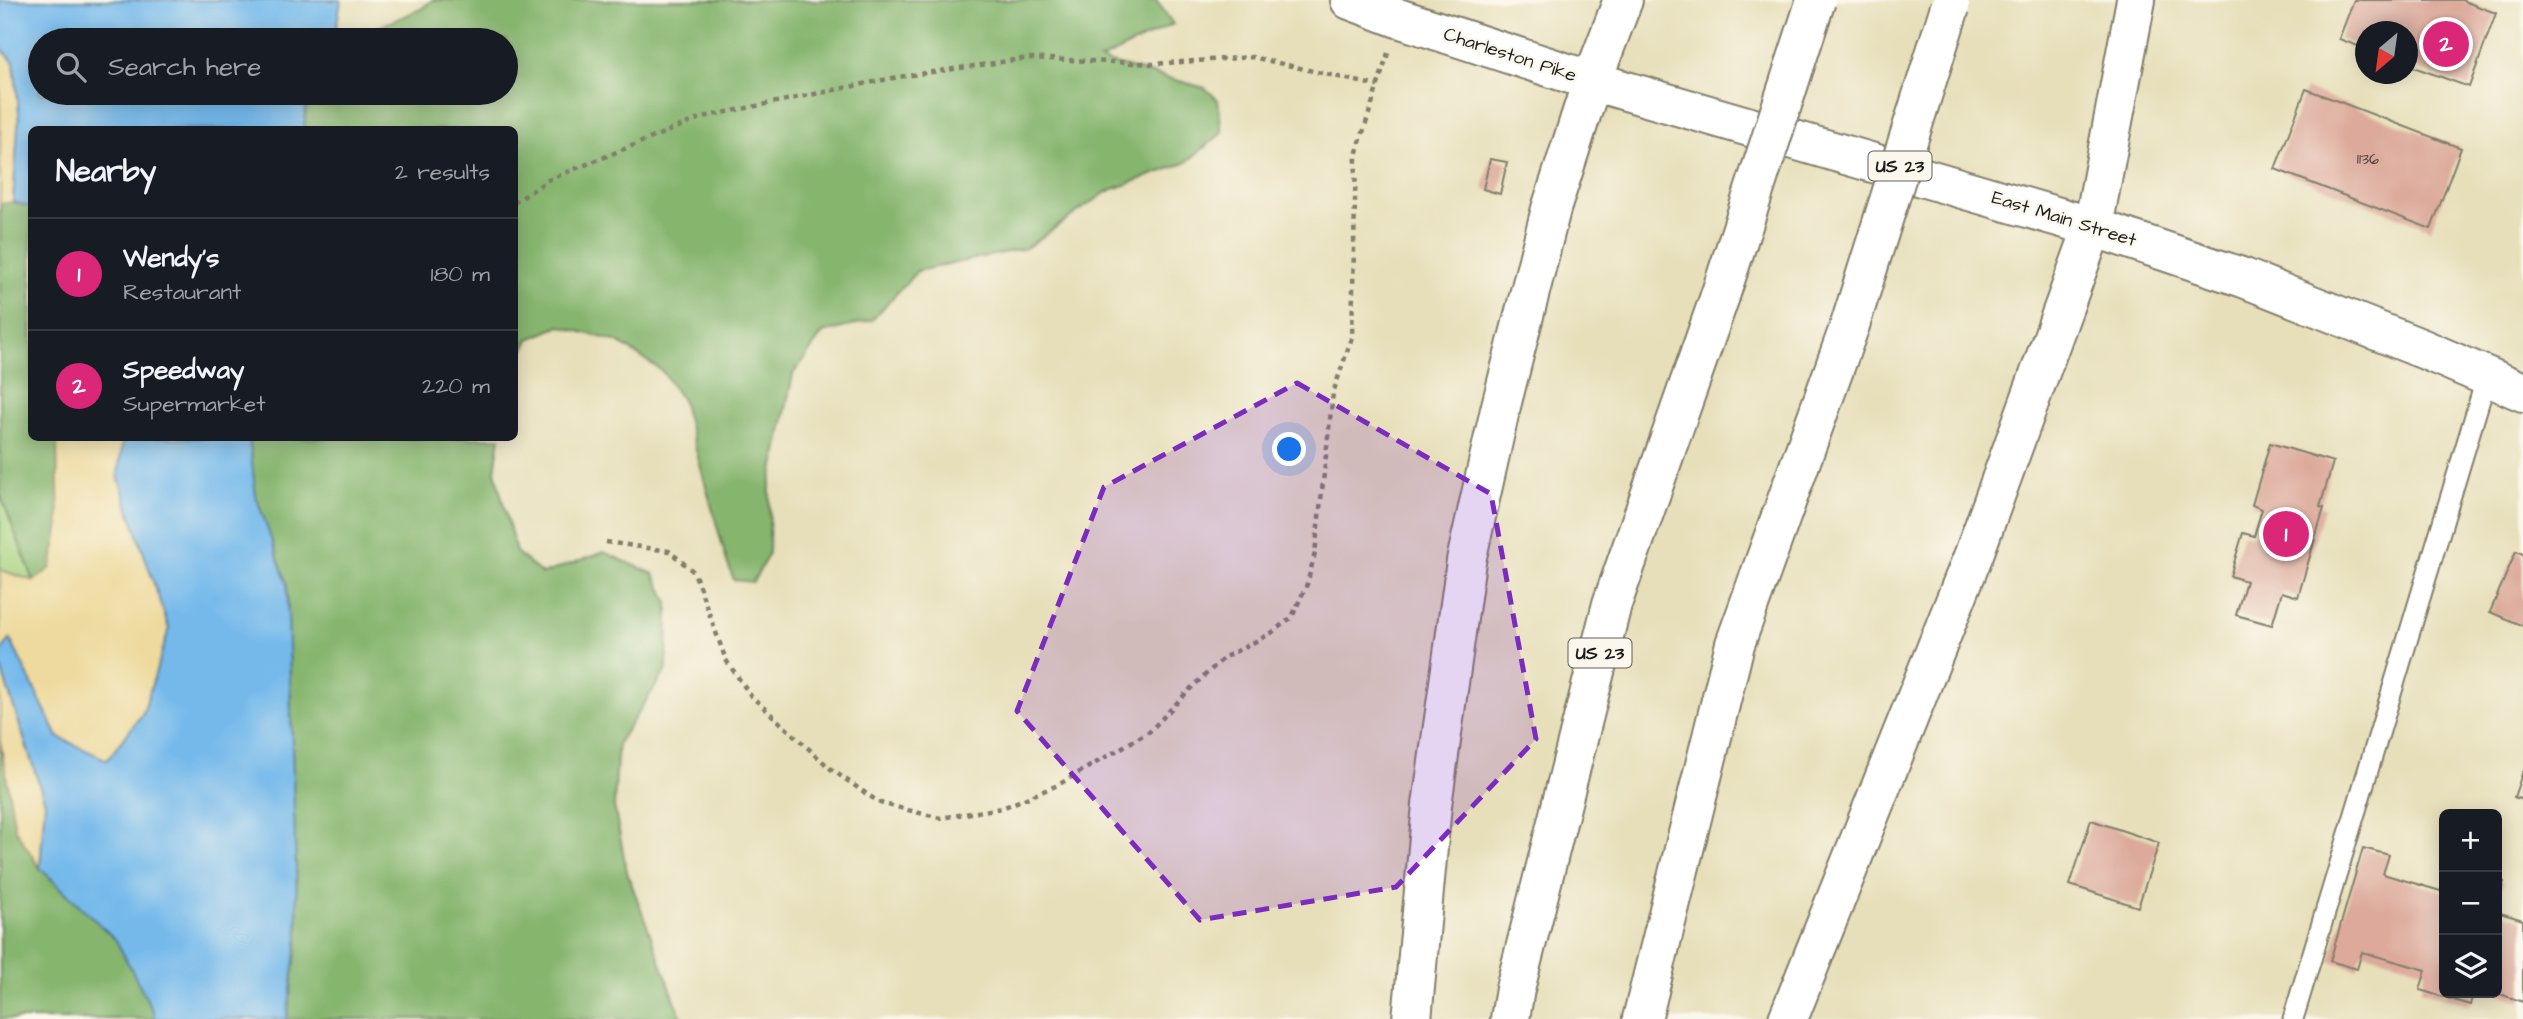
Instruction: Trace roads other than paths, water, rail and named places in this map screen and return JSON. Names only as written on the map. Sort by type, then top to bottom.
[{"type":"main road","name":"Charleston Pike","points":[[1350,0],[1592,82]]},
{"type":"main road","points":[[1412,1019],[1432,805],[1466,562],[1500,410],[1551,209],[1592,82],[1623,0]]},
{"type":"main road","name":"US 23","points":[[1510,1019],[1612,604],[1720,296],[1816,0]]},
{"type":"main road","points":[[1788,1019],[1974,554],[2093,227],[2136,0]]},
{"type":"main road","name":"US 23","points":[[1642,1019],[1735,645],[1850,325],[1952,3]]},
{"type":"main road","name":"East Main Street","points":[[1592,82],[2093,227],[2244,278],[2523,392]]},
{"type":"lane","points":[[2293,1019],[2487,376]]},
{"type":"water","points":[[0,0],[341,0],[336,28],[28,28],[28,105],[306,105],[304,126],[28,126],[28,206],[13,202],[19,113],[14,62],[0,47]]},
{"type":"water","points":[[123,441],[249,441],[256,496],[287,584],[298,937],[287,1019],[154,1019],[154,1013],[116,940],[40,868],[45,802],[0,665],[0,653],[10,639],[58,737],[107,760],[143,713],[169,629],[118,476]]},
{"type":"place","name":"Speedway","points":[[2446,44]]},
{"type":"place","name":"Wendy's","points":[[2286,534]]}]
